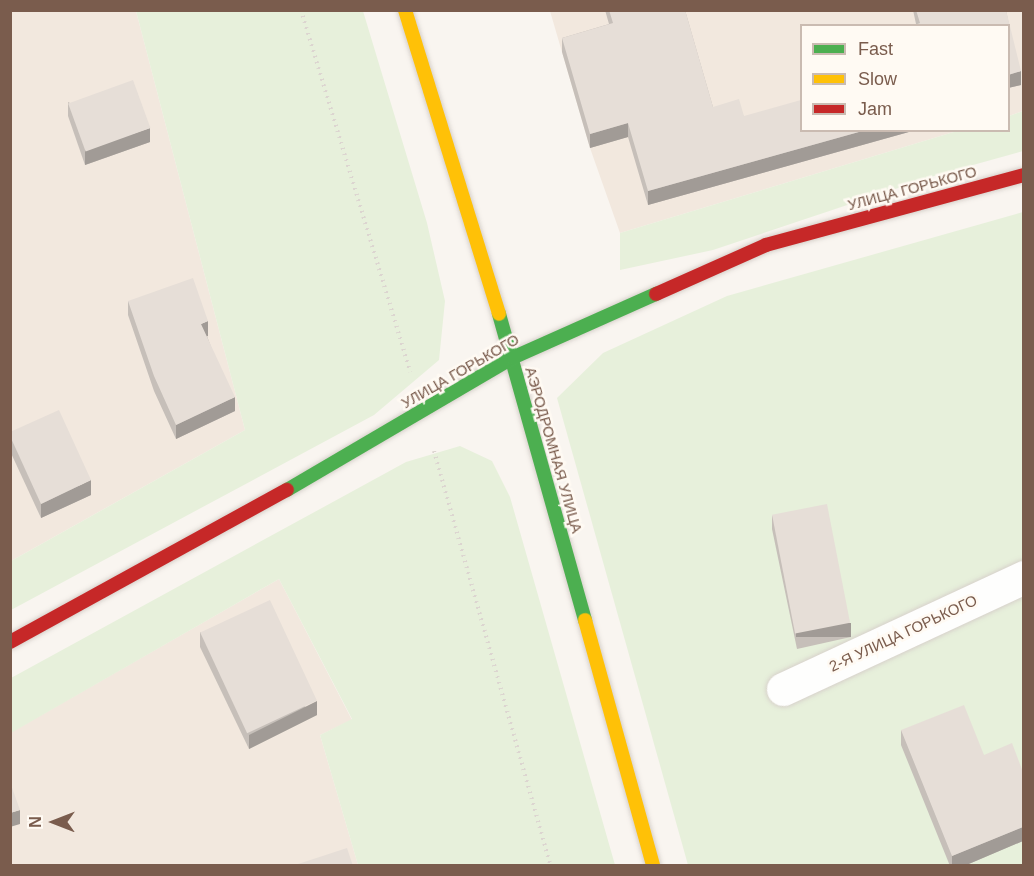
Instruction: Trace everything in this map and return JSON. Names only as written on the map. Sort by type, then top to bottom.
[{"type":"street","name":"АЭРОДРОМНАЯ УЛИЦА","points":[[405,10],[512,358],[653,866]]},
{"type":"street","name":"УЛИЦА ГОРЬКОГО","points":[[10,642],[331,466],[512,358],[766,245],[1023,175]]},
{"type":"street","name":"2-Я УЛИЦА ГОРЬКОГО","points":[[783,689],[1023,577]]},
{"type":"shaded area","points":[[11,11],[136,11],[245,430],[11,561]]},
{"type":"shaded area","points":[[550,11],[1023,11],[1023,111],[1010,116],[1010,24],[800,24],[800,132],[954,132],[620,233],[590,148]]},
{"type":"shaded area","points":[[279,579],[352,720],[320,735],[358,865],[11,865],[10,733]]},
{"type":"green space","points":[[136,11],[363,11],[427,223],[445,301],[439,360],[374,415],[11,610],[11,561],[245,430]]},
{"type":"green space","points":[[1023,111],[1023,151],[937,175],[713,250],[620,270],[620,233],[954,132],[1010,132],[1010,116]]},
{"type":"green space","points":[[1023,212],[1023,865],[688,865],[557,398],[603,353],[727,296]]},
{"type":"green space","points":[[460,446],[492,461],[510,497],[615,865],[358,865],[320,735],[352,719],[279,579],[11,733],[11,678],[406,462]]},
{"type":"building","points":[[609,10],[685,10],[713,107],[739,99],[744,116],[800,100],[800,132],[859,132],[648,191],[628,123],[590,134],[562,38],[613,23]]},
{"type":"building","points":[[916,10],[1006,10],[1009,24],[917,24],[920,23]]},
{"type":"building","points":[[1010,26],[1021,71],[1010,74]]},
{"type":"building","points":[[133,80],[150,128],[86,152],[68,104]]},
{"type":"building","points":[[193,278],[208,321],[201,324],[235,397],[176,425],[154,376],[128,301]]},
{"type":"building","points":[[59,410],[91,480],[41,504],[10,432]]},
{"type":"building","points":[[827,504],[850,623],[795,633],[772,515]]},
{"type":"building","points":[[270,600],[317,701],[247,733],[200,633]]},
{"type":"building","points":[[964,705],[984,755],[1012,743],[1023,772],[1023,827],[952,856],[901,730]]},
{"type":"building","points":[[10,782],[20,810],[10,813]]},
{"type":"building","points":[[347,848],[353,866],[292,866]]},
{"type":"traffic: fast","points":[[287,490],[512,358],[656,294]]},
{"type":"traffic: fast","points":[[499,314],[585,620]]},
{"type":"traffic: slow","points":[[405,10],[499,314]]},
{"type":"traffic: slow","points":[[585,620],[653,866]]},
{"type":"traffic: jam","points":[[656,294],[766,245],[1024,175]]},
{"type":"traffic: jam","points":[[10,642],[287,490]]}]
